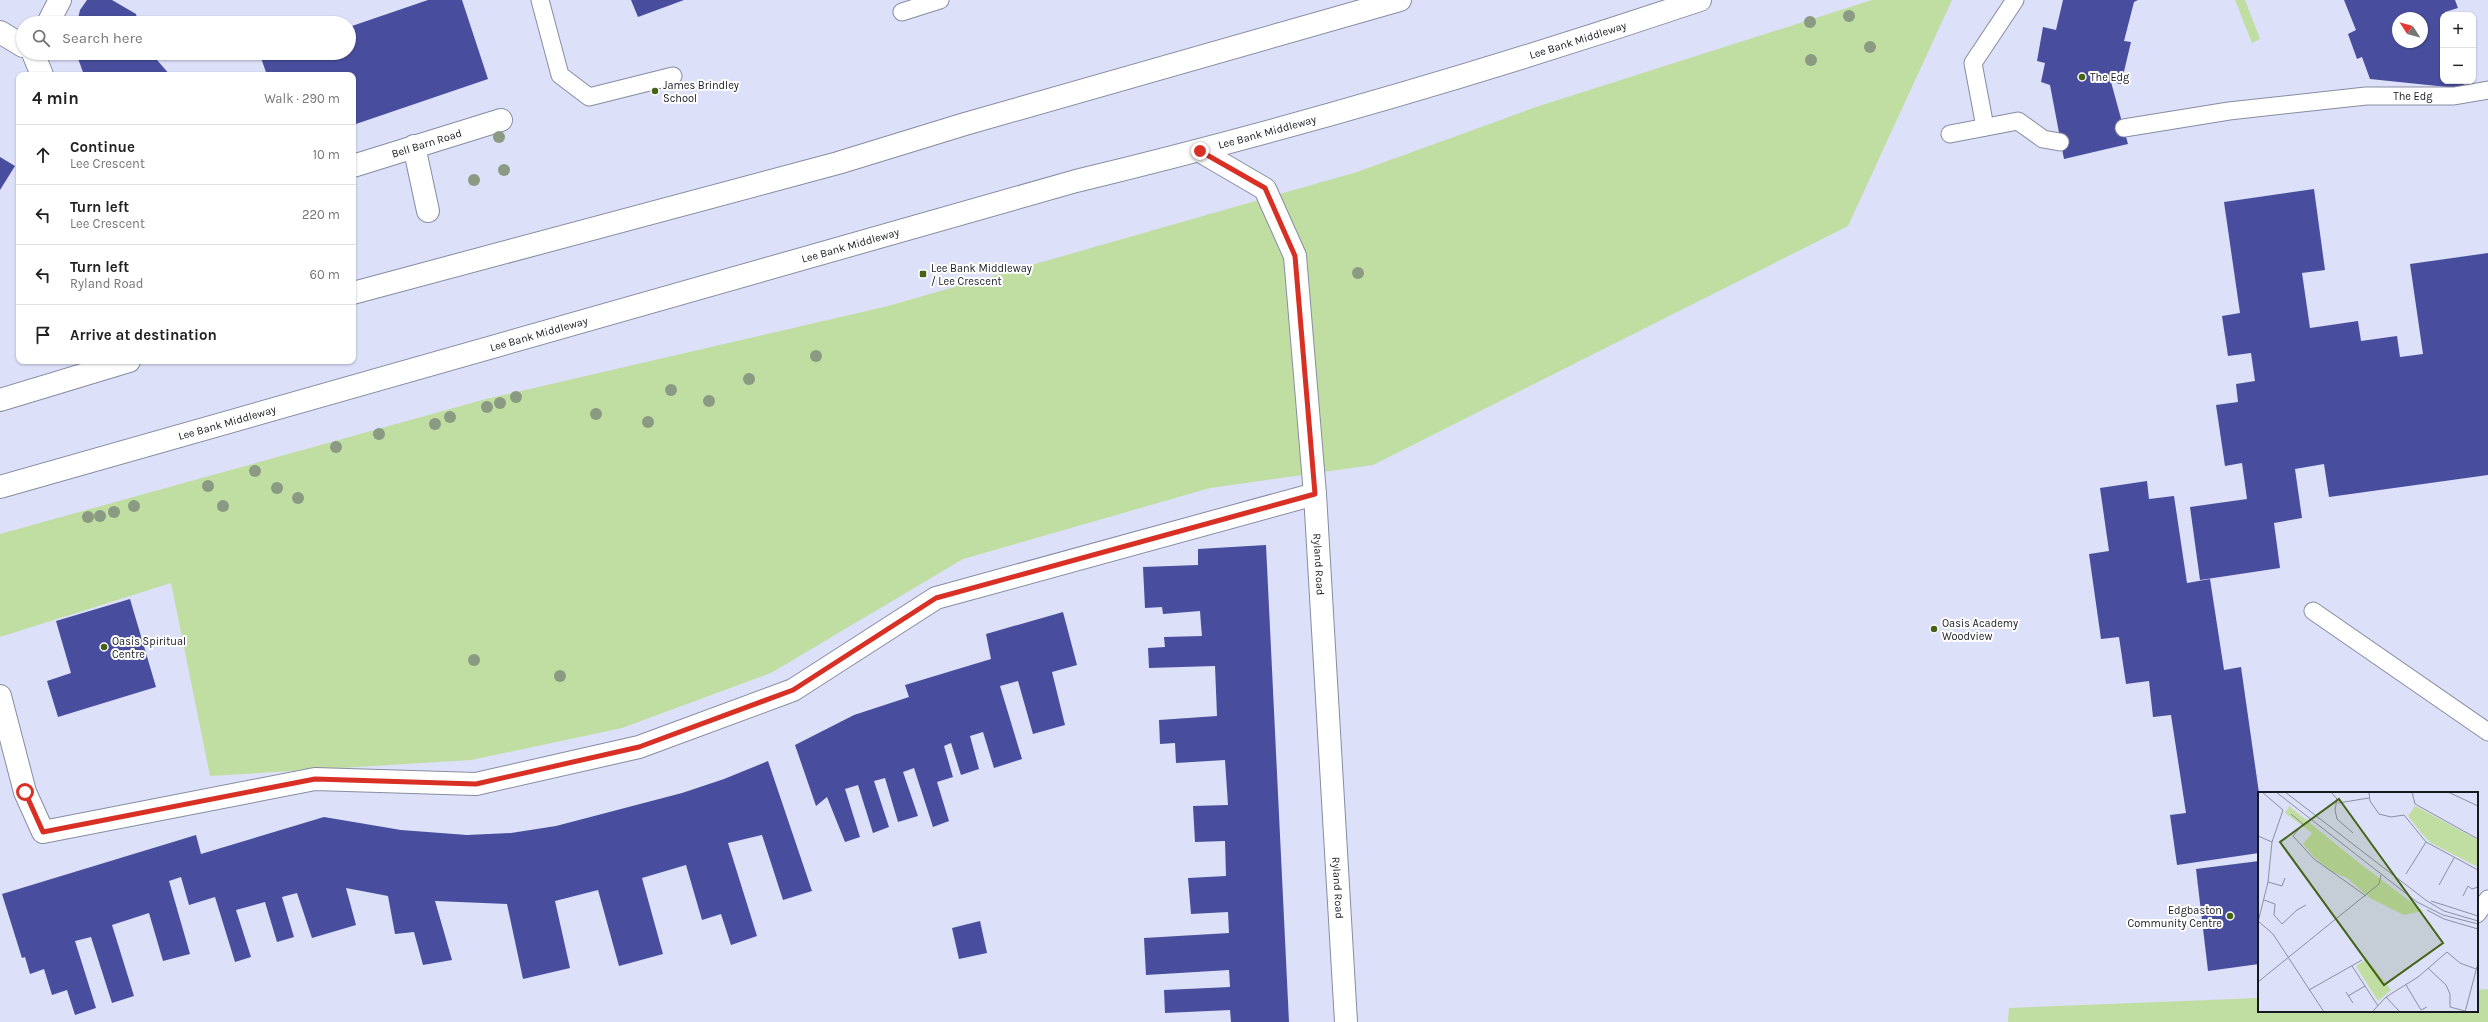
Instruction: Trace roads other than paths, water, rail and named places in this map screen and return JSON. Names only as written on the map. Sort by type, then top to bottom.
[{"type":"main road","points":[[52,16],[60,0]]},
{"type":"main road","points":[[356,292],[838,162],[965,124],[1400,0]]},
{"type":"main road","name":"Lee Bank Middleway","points":[[0,487],[1076,181],[1200,151],[1524,58],[1700,0]]},
{"type":"main road","points":[[0,32],[16,42]]},
{"type":"main road","points":[[36,60],[41,72]]},
{"type":"main road","name":"Bell Barn Road","points":[[356,165],[501,120]]},
{"type":"main road","points":[[414,146],[428,211]]},
{"type":"main road","name":"Ryland Road","points":[[1200,151],[1265,188],[1295,256],[1315,494],[1346,1022]]},
{"type":"main road","points":[[0,400],[119,364]]},
{"type":"main road","points":[[0,696],[25,792],[43,832],[315,779],[476,784],[639,747],[793,690],[936,598],[1315,494]]},
{"type":"lane","points":[[540,0],[560,75],[589,97],[673,76]]},
{"type":"lane","points":[[902,12],[940,0]]},
{"type":"lane","points":[[1985,127],[1973,63],[2016,0]]},
{"type":"lane","name":"The Edg","points":[[2124,128],[2229,111],[2366,96],[2454,96],[2488,90]]},
{"type":"lane","points":[[1950,134],[2018,121],[2043,139],[2060,142]]},
{"type":"lane","points":[[2313,611],[2488,732]]},
{"type":"lane","points":[[2478,913],[2488,899]]},
{"type":"place","name":"The Edg","points":[[2082,77]]},
{"type":"place","name":"James Brindley School","points":[[655,91]]},
{"type":"place","name":"Lee Bank Middleway / Lee Crescent","points":[[923,274]]},
{"type":"place","name":"Oasis Academy Woodview","points":[[1934,629]]},
{"type":"place","name":"Oasis Spiritual Centre","points":[[104,647]]},
{"type":"place","name":"Edgbaston Community Centre","points":[[2230,916]]}]
